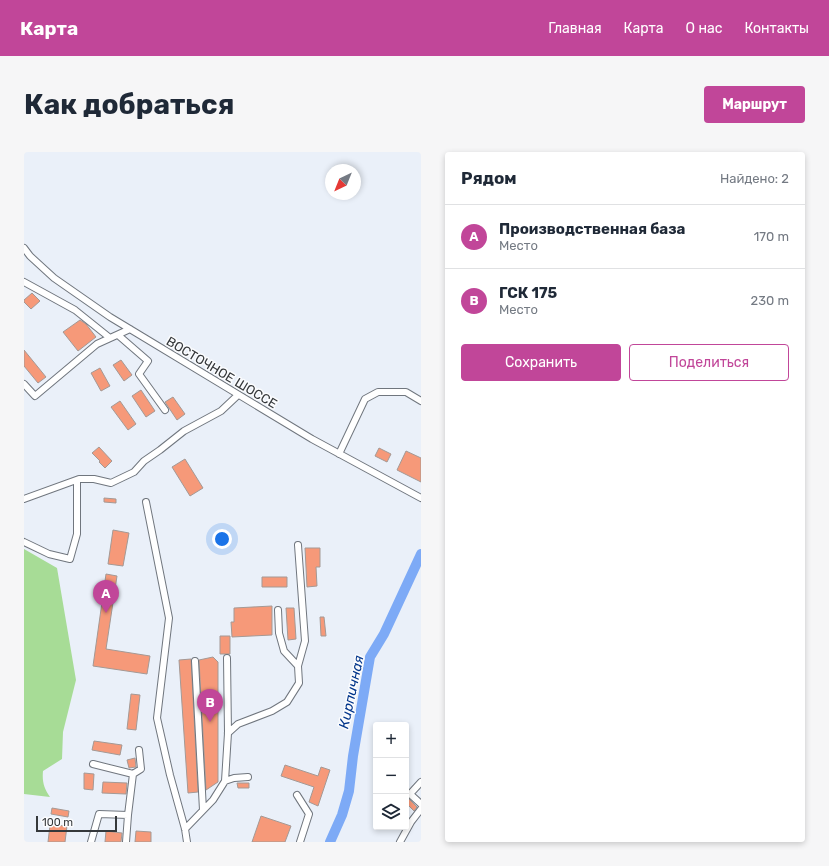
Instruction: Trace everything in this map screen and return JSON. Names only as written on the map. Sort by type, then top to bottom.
[{"type":"street","name":"ВОСТОЧНОЕ ШОССЕ","points":[[24,248],[54,278],[110,317],[238,395],[339,454],[421,498]]},
{"type":"street","points":[[24,282],[75,310],[110,338]]},
{"type":"street","points":[[24,384],[35,396],[97,344],[130,329]]},
{"type":"street","points":[[118,335],[148,361],[139,374],[165,410]]},
{"type":"street","points":[[339,454],[365,399],[378,392],[406,392],[421,401]]},
{"type":"street","points":[[24,499],[79,478],[94,478],[111,483],[134,472],[144,461],[184,431],[221,411],[238,395]]},
{"type":"street","points":[[24,542],[49,554],[70,559],[77,534],[76,480]]},
{"type":"street","points":[[146,502],[169,618],[157,718],[187,842]]},
{"type":"street","points":[[228,733],[238,724],[272,711],[287,702],[299,683],[298,666],[306,641],[298,545]]},
{"type":"street","points":[[278,610],[279,633],[284,651],[298,666]]},
{"type":"street","points":[[185,829],[213,800],[225,781],[228,733],[227,658]]},
{"type":"street","points":[[195,660],[203,810]]},
{"type":"street","points":[[94,764],[133,774],[141,769],[139,750]]},
{"type":"street","points":[[126,842],[133,774]]},
{"type":"street","points":[[225,781],[234,778],[248,777]]},
{"type":"street","points":[[421,782],[410,794],[421,804]]},
{"type":"street","points":[[297,794],[309,814],[300,842]]},
{"type":"street","points":[[94,809],[99,814],[128,815]]},
{"type":"street","points":[[400,842],[411,822],[421,809]]},
{"type":"street","points":[[91,842],[99,814]]},
{"type":"green space","points":[[24,549],[57,568],[76,680],[63,732],[62,759],[43,771],[44,785],[50,797],[24,794]]},
{"type":"building","points":[[32,293],[40,301],[31,309],[24,302],[24,300]]},
{"type":"building","points":[[80,320],[86,324],[96,337],[78,351],[63,332]]},
{"type":"building","points":[[24,350],[46,377],[38,383],[24,366]]},
{"type":"building","points":[[121,360],[132,375],[124,381],[113,365]]},
{"type":"building","points":[[100,368],[110,386],[101,391],[91,373]]},
{"type":"building","points":[[141,390],[155,411],[146,417],[132,396]]},
{"type":"building","points":[[173,397],[185,414],[177,420],[165,402]]},
{"type":"building","points":[[120,401],[136,424],[128,430],[111,407]]},
{"type":"building","points":[[99,447],[112,461],[105,468],[92,453]]},
{"type":"building","points":[[379,448],[391,454],[387,462],[375,456]]},
{"type":"building","points":[[406,451],[421,458],[421,482],[397,470]]},
{"type":"building","points":[[185,459],[203,488],[190,496],[172,467]]},
{"type":"building","points":[[104,498],[116,499],[116,503],[104,502]]},
{"type":"building","points":[[113,530],[129,533],[123,566],[108,564]]},
{"type":"building","points":[[305,548],[320,548],[320,567],[316,567],[317,586],[307,587]]},
{"type":"building","points":[[106,574],[117,576],[106,649],[150,656],[147,674],[93,666]]},
{"type":"building","points":[[262,577],[287,577],[287,587],[262,587]]},
{"type":"building","points":[[272,606],[272,635],[232,637],[231,622],[234,622],[234,608]]},
{"type":"building","points":[[286,608],[294,608],[296,639],[288,640]]},
{"type":"building","points":[[320,617],[324,617],[326,636],[321,636]]},
{"type":"building","points":[[220,636],[230,636],[230,654],[220,654]]},
{"type":"building","points":[[213,657],[218,662],[218,782],[206,790],[199,660]]},
{"type":"building","points":[[191,659],[198,792],[188,793],[179,660]]},
{"type":"building","points":[[131,694],[140,695],[136,730],[127,729]]},
{"type":"building","points":[[94,741],[122,745],[120,755],[92,750]]},
{"type":"building","points":[[135,758],[136,767],[129,768],[127,760]]},
{"type":"building","points":[[285,765],[318,776],[321,767],[330,770],[318,806],[309,802],[314,787],[281,776]]},
{"type":"building","points":[[84,773],[94,774],[93,790],[84,789]]},
{"type":"building","points":[[103,782],[127,783],[126,794],[102,793]]},
{"type":"building","points":[[237,783],[249,783],[249,788],[238,788]]},
{"type":"building","points":[[409,799],[417,807],[414,811],[409,806]]},
{"type":"building","points":[[52,808],[69,811],[68,817],[51,814]]},
{"type":"building","points":[[261,816],[291,826],[285,842],[252,842]]},
{"type":"building","points":[[50,825],[67,826],[65,842],[48,842]]},
{"type":"building","points":[[106,831],[122,833],[121,842],[105,842]]},
{"type":"building","points":[[136,831],[151,832],[151,842],[135,842]]},
{"type":"waterway","name":"Кирпичная","points":[[330,842],[342,815],[349,791],[353,756],[370,657],[384,634],[421,554]]},
{"type":"place","name":"Производственная база","points":[[106,613]]},
{"type":"place","name":"ГСК 175","points":[[210,722]]}]
